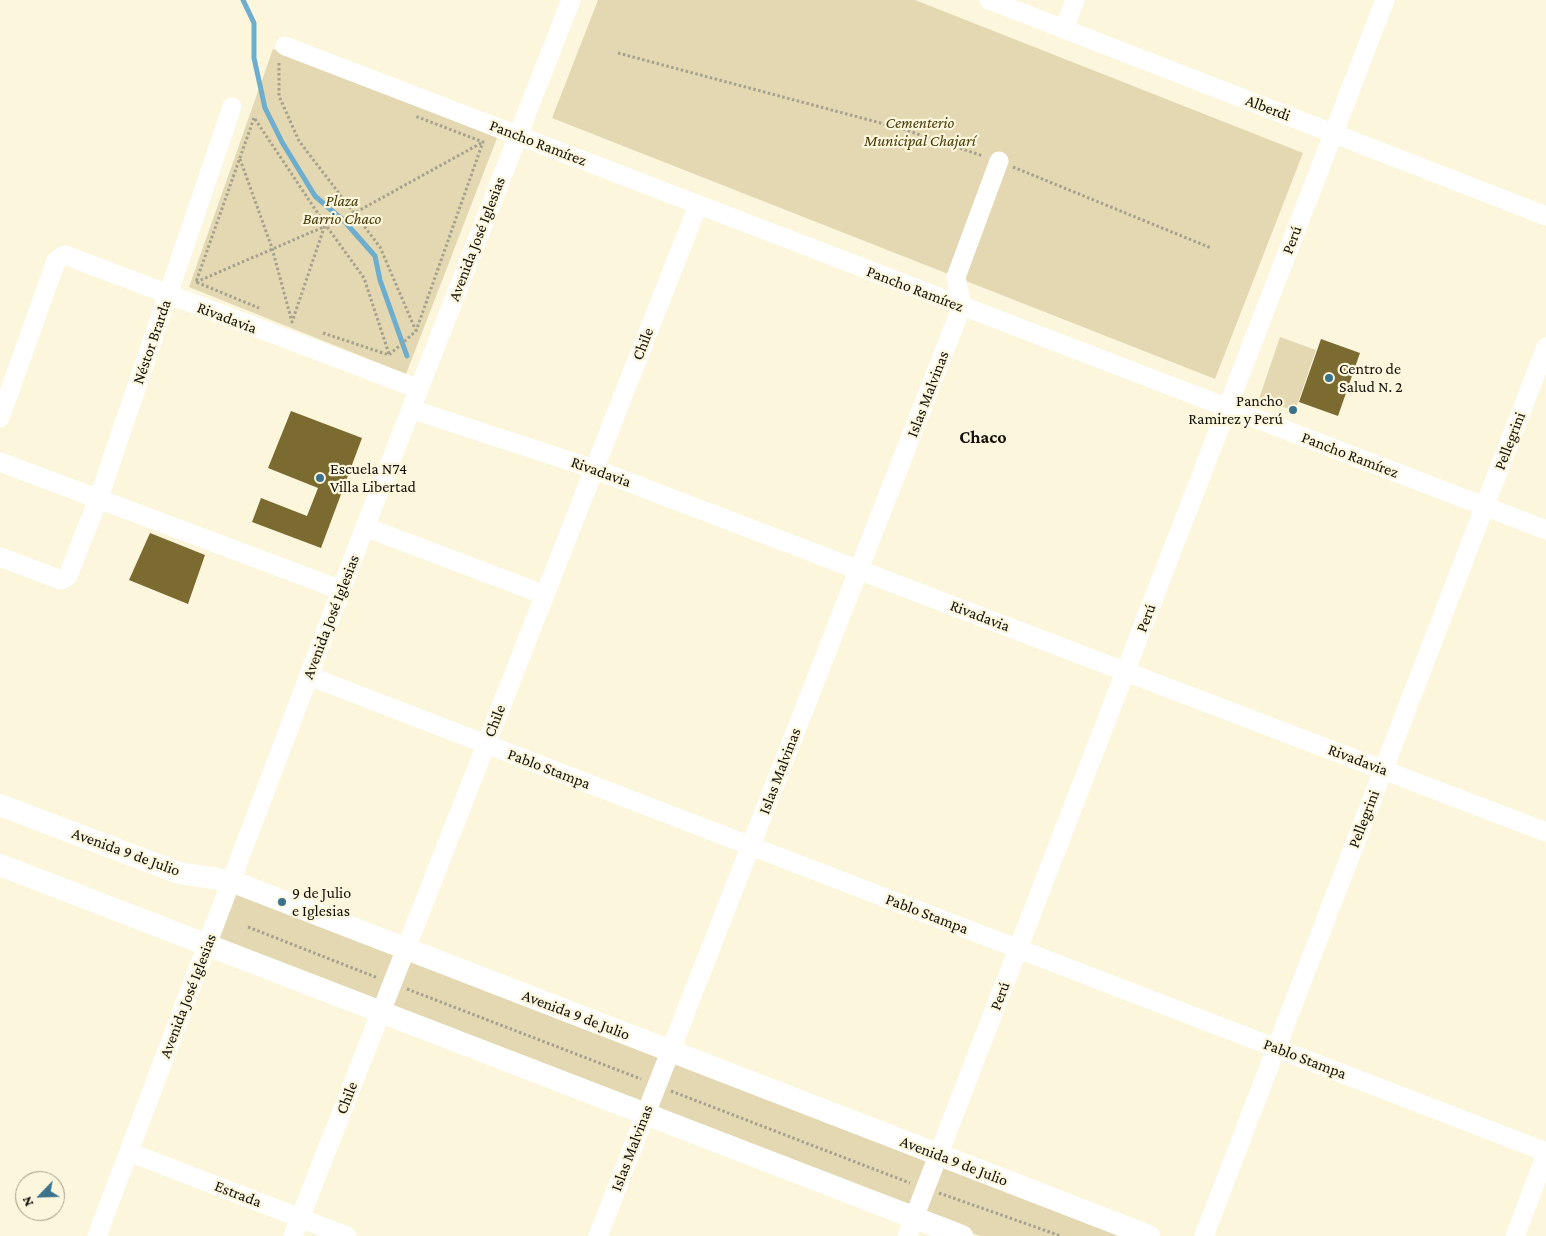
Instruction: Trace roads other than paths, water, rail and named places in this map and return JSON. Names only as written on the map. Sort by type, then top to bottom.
[{"type":"main road","name":"Avenida 9 de Julio","points":[[0,805],[180,873],[231,881],[1149,1236]]},
{"type":"main road","points":[[0,865],[646,1114],[910,1227],[962,1236]]},
{"type":"street","name":"Avenida José Iglesias","points":[[97,1236],[365,527],[571,0]]},
{"type":"street","name":"Alberdi","points":[[989,0],[1546,216]]},
{"type":"street","points":[[1064,29],[1075,0]]},
{"type":"street","name":"Perú","points":[[910,1227],[1385,0]]},
{"type":"street","name":"Pancho Ramírez","points":[[285,46],[1546,530]]},
{"type":"street","name":"Néstor Brarda","points":[[0,557],[61,580],[68,576],[98,500],[232,107]]},
{"type":"street","points":[[962,306],[956,277],[1000,161]]},
{"type":"street","name":"Chile","points":[[293,1236],[698,205]]},
{"type":"street","name":"Rivadavia","points":[[0,418],[56,261],[65,255],[168,296],[418,389]]},
{"type":"street","name":"Islas Malvinas","points":[[598,1236],[962,306]]},
{"type":"street","name":"Pellegrini","points":[[1204,1236],[1546,347]]},
{"type":"street","name":"Rivadavia","points":[[411,409],[594,469],[1546,832]]},
{"type":"street","points":[[0,462],[341,590]]},
{"type":"street","points":[[365,527],[545,594]]},
{"type":"street","name":"Pablo Stampa","points":[[309,676],[1276,1048],[1546,1154]]},
{"type":"street","name":"Estrada","points":[[129,1152],[347,1236]]},
{"type":"street","points":[[1515,1236],[1546,1154]]},
{"type":"waterway","points":[[243,0],[254,23],[254,58],[265,108],[282,142],[315,196],[345,222],[375,256],[380,280],[407,356]]},
{"type":"place","name":"Centro de Salud N. 2","points":[[1329,378]]},
{"type":"place","name":"Pancho Ramirez y Perú","points":[[1293,410]]},
{"type":"place","name":"Escuela N74 Villa Libertad","points":[[320,478]]},
{"type":"place","name":"9 de Julio e Iglesias","points":[[282,902]]},
{"type":"district","name":"Chaco","points":[[983,437]]},
{"type":"park label","name":"Cementerio Municipal Chajarí","points":[[920,132]]},
{"type":"park label","name":"Plaza Barrio Chaco","points":[[342,210]]}]
